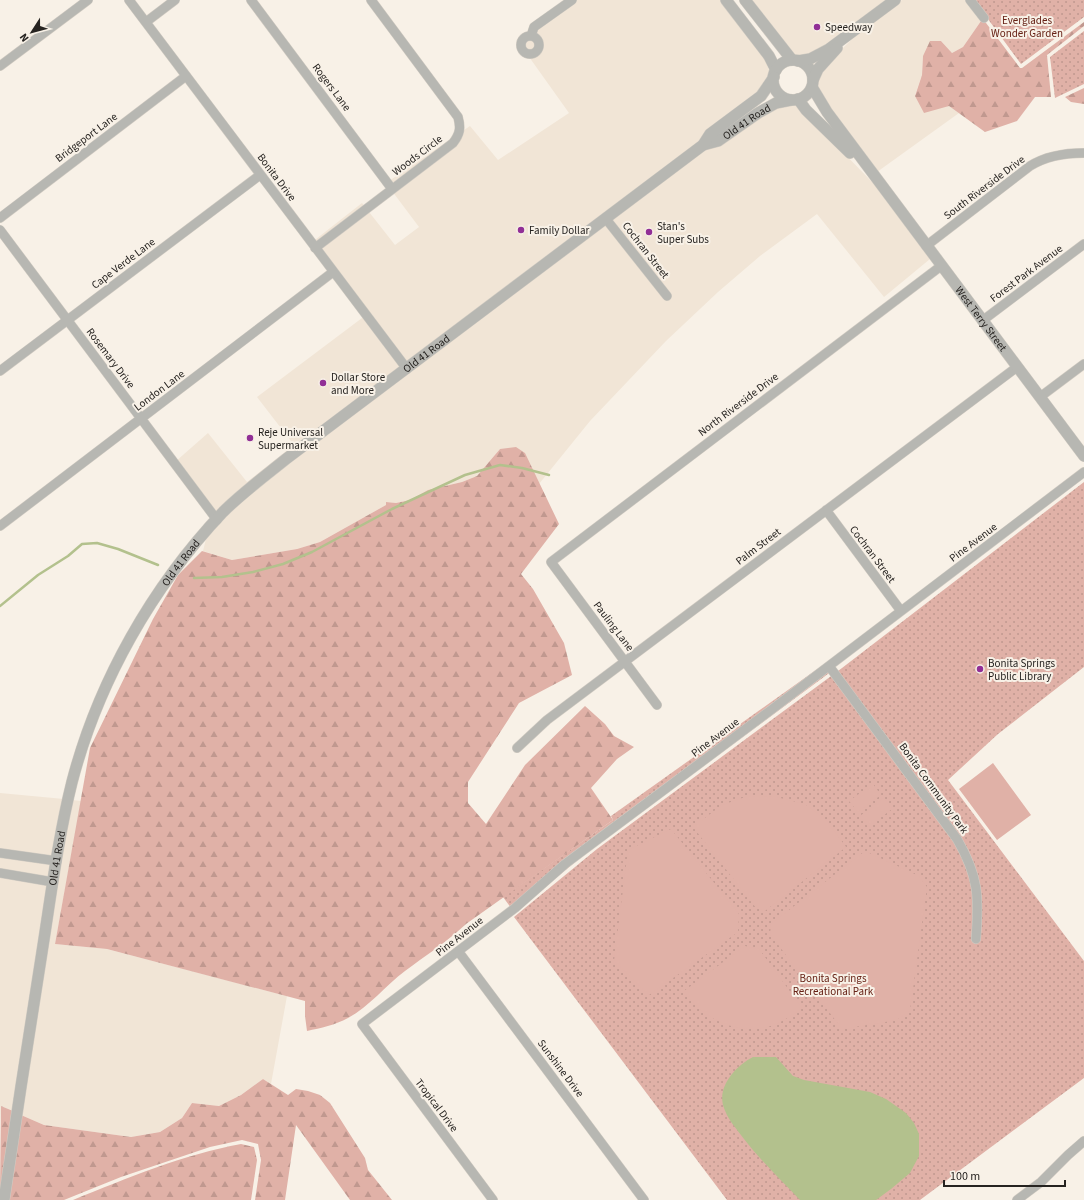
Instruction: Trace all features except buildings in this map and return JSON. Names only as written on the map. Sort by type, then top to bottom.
[{"type":"street","points":[[0,66],[88,0]]},
{"type":"street","name":"Bonita Drive","points":[[129,0],[407,369]]},
{"type":"street","points":[[146,22],[175,0]]},
{"type":"street","name":"Rogers Lane","points":[[251,0],[392,189]]},
{"type":"street","name":"Woods Circle","points":[[315,248],[453,143],[459,136],[460,126],[458,117],[371,0]]},
{"type":"street","points":[[531,36],[534,27],[572,0]]},
{"type":"street","points":[[726,0],[769,56],[775,73],[774,83],[776,89],[780,94],[795,99],[804,97],[818,69],[858,28]]},
{"type":"street","points":[[745,0],[795,60],[804,63],[809,68],[812,74],[812,83]]},
{"type":"street","points":[[775,73],[780,65],[785,62],[810,59],[829,49],[895,0]]},
{"type":"street","points":[[970,0],[984,18]]},
{"type":"street","name":"Old 41 Road","points":[[4,1200],[53,882],[66,809],[80,756],[90,726],[136,626],[148,607],[179,564],[225,510],[257,482],[703,145],[710,134],[761,96],[775,73]]},
{"type":"street","name":"Bridgeport Lane","points":[[0,218],[186,76]]},
{"type":"street","name":"West Terry Street","points":[[812,83],[826,112],[1084,456]]},
{"type":"street","name":"Old 41 Road","points":[[703,145],[718,141],[776,103],[795,99]]},
{"type":"street","name":"West Terry Street","points":[[795,99],[878,181]]},
{"type":"street","name":"South Riverside Drive","points":[[926,246],[1030,166],[1042,159],[1056,155],[1084,153]]},
{"type":"street","name":"Cape Verde Lane","points":[[0,371],[260,175]]},
{"type":"street","name":"Cochran Street","points":[[606,219],[667,296]]},
{"type":"street","name":"Rosemary Drive","points":[[0,230],[217,520]]},
{"type":"street","name":"Forest Park Avenue","points":[[982,321],[1084,244]]},
{"type":"street","name":"North Riverside Drive","points":[[551,562],[941,266]]},
{"type":"street","name":"London Lane","points":[[0,526],[333,272]]},
{"type":"street","points":[[1040,397],[1084,364]]},
{"type":"street","name":"Palm Street","points":[[517,748],[547,720],[1017,367]]},
{"type":"street","name":"Pine Avenue","points":[[362,1024],[515,908],[565,864],[1084,472]]},
{"type":"street","name":"Cochran Street","points":[[826,510],[901,611]]},
{"type":"street","name":"Pauling Lane","points":[[551,562],[657,705]]},
{"type":"street","name":"Bonita Community Park","points":[[829,666],[957,839],[969,861],[976,885],[978,904],[976,940]]},
{"type":"street","points":[[0,853],[57,861]]},
{"type":"street","points":[[0,873],[53,882]]},
{"type":"street","name":"Sunshine Drive","points":[[458,951],[644,1200]]},
{"type":"street","name":"Tropical Drive","points":[[362,1024],[493,1200]]},
{"type":"street","points":[[1017,1200],[1042,1182],[1084,1141]]},
{"type":"shaded area","points":[[572,0],[720,0],[765,59],[770,73],[758,93],[700,141],[209,521],[212,510],[175,462],[208,433],[247,482],[294,445],[257,397],[366,315],[311,243],[362,203],[395,245],[419,227],[386,183],[470,126],[498,160],[569,113],[517,40]]},
{"type":"shaded area","points":[[751,0],[888,0],[827,46],[809,54],[796,56]]},
{"type":"shaded area","points":[[902,0],[969,0],[981,21],[963,47],[952,53],[941,41],[923,56],[922,75],[915,95],[949,106],[959,113],[877,172],[830,109],[817,84],[822,71],[860,31]]},
{"type":"shaded area","points":[[796,104],[874,184],[930,259],[884,297],[817,214],[760,256],[718,292],[666,341],[590,421],[539,484],[536,477],[500,449],[477,476],[462,482],[428,490],[410,500],[396,503],[386,502],[386,505],[320,542],[297,549],[232,560],[203,551],[206,539],[228,513],[260,485],[703,150],[705,151],[777,107]]},
{"type":"shaded area","points":[[0,793],[64,799],[13,1111],[1,1106],[0,1123]]},
{"type":"shaded area","points":[[72,800],[81,801],[55,944],[107,949],[287,996],[271,1084],[263,1079],[241,1095],[219,1106],[192,1103],[182,1118],[160,1132],[131,1137],[44,1125],[21,1115]]},
{"type":"shaded area","points":[[753,1057],[776,1057],[793,1076],[804,1080],[870,1092],[886,1099],[906,1113],[914,1123],[919,1134],[919,1156],[910,1173],[876,1200],[800,1200],[764,1163],[751,1147],[729,1119],[723,1105],[723,1090],[730,1076],[741,1065]]},
{"type":"green space","name":"Everglades Wonder Garden","points":[[974,0],[1084,0],[1084,17],[1021,64]]},
{"type":"green space","points":[[980,15],[1020,68],[1084,22],[1084,26],[1047,55],[1051,97],[1035,97],[1017,121],[985,132],[949,106],[924,113],[915,96],[922,75],[923,56],[930,41],[941,41],[952,53],[963,47],[981,21]]},
{"type":"green space","points":[[1084,31],[1084,84],[1055,98],[1050,57]]},
{"type":"green space","points":[[1084,88],[1084,104],[1071,102],[1065,97]]},
{"type":"green space","points":[[516,447],[525,453],[559,524],[521,574],[533,589],[564,643],[572,675],[519,703],[468,782],[468,803],[486,824],[525,765],[585,706],[605,724],[614,736],[634,747],[617,759],[591,788],[613,820],[466,924],[444,943],[405,971],[356,1013],[338,1023],[312,1030],[307,1031],[305,1001],[107,949],[55,944],[90,748],[153,619],[178,575],[202,551],[232,560],[297,549],[320,542],[386,505],[386,502],[396,503],[410,500],[428,490],[462,482],[477,476],[500,449]]},
{"type":"green space","name":"Bonita Springs Recreational Park","points":[[1084,482],[1084,667],[998,734],[948,780],[1084,961],[1084,1078],[920,1200],[727,1200],[514,917],[597,849],[842,668]]},
{"type":"green space","points":[[830,660],[836,668],[595,846],[514,912],[503,897],[613,820],[611,816]]},
{"type":"green space","points":[[993,763],[1031,815],[997,840],[959,789]]},
{"type":"green space","points":[[873,784],[881,795],[858,812],[849,801]]},
{"type":"green space","points":[[748,796],[776,797],[805,804],[827,821],[846,847],[765,911],[756,908],[693,827],[722,805]]},
{"type":"green space","points":[[883,798],[892,809],[868,827],[860,816]]},
{"type":"green space","points":[[671,829],[739,914],[738,932],[649,995],[614,961],[628,850]]},
{"type":"green space","points":[[865,851],[919,876],[927,887],[910,1010],[897,1020],[842,1029],[770,934],[771,924]]},
{"type":"green space","points":[[745,946],[759,949],[802,1008],[776,1024],[755,1029],[745,1029],[715,1020],[694,1004],[684,991]]},
{"type":"green space","points":[[263,1079],[288,1095],[296,1089],[308,1091],[320,1095],[330,1103],[365,1158],[368,1170],[392,1200],[350,1200],[296,1125],[285,1200],[255,1200],[261,1160],[258,1144],[242,1140],[210,1147],[121,1177],[64,1200],[8,1200],[21,1115],[44,1125],[131,1137],[160,1132],[182,1118],[192,1103],[219,1106],[241,1095]]},
{"type":"green space","points":[[1,1106],[13,1111],[0,1193]]},
{"type":"green space","points":[[241,1144],[254,1147],[257,1160],[251,1200],[73,1200],[177,1160],[220,1148]]},
{"type":"waterway","points":[[194,578],[222,577],[253,572],[283,564],[312,552],[392,509],[465,475],[500,465],[522,468],[549,475]]},
{"type":"waterway","points":[[0,606],[38,575],[68,556],[82,544],[97,543],[118,549],[158,565]]},
{"type":"place","name":"Speedway","points":[[817,27]]},
{"type":"place","name":"Family Dollar","points":[[521,230]]},
{"type":"place","name":"Stan's Super Subs","points":[[649,232]]},
{"type":"place","name":"Dollar Store and More","points":[[323,383]]},
{"type":"place","name":"Reje Universal Supermarket","points":[[250,438]]},
{"type":"place","name":"Bonita Springs Public Library","points":[[980,669]]}]
